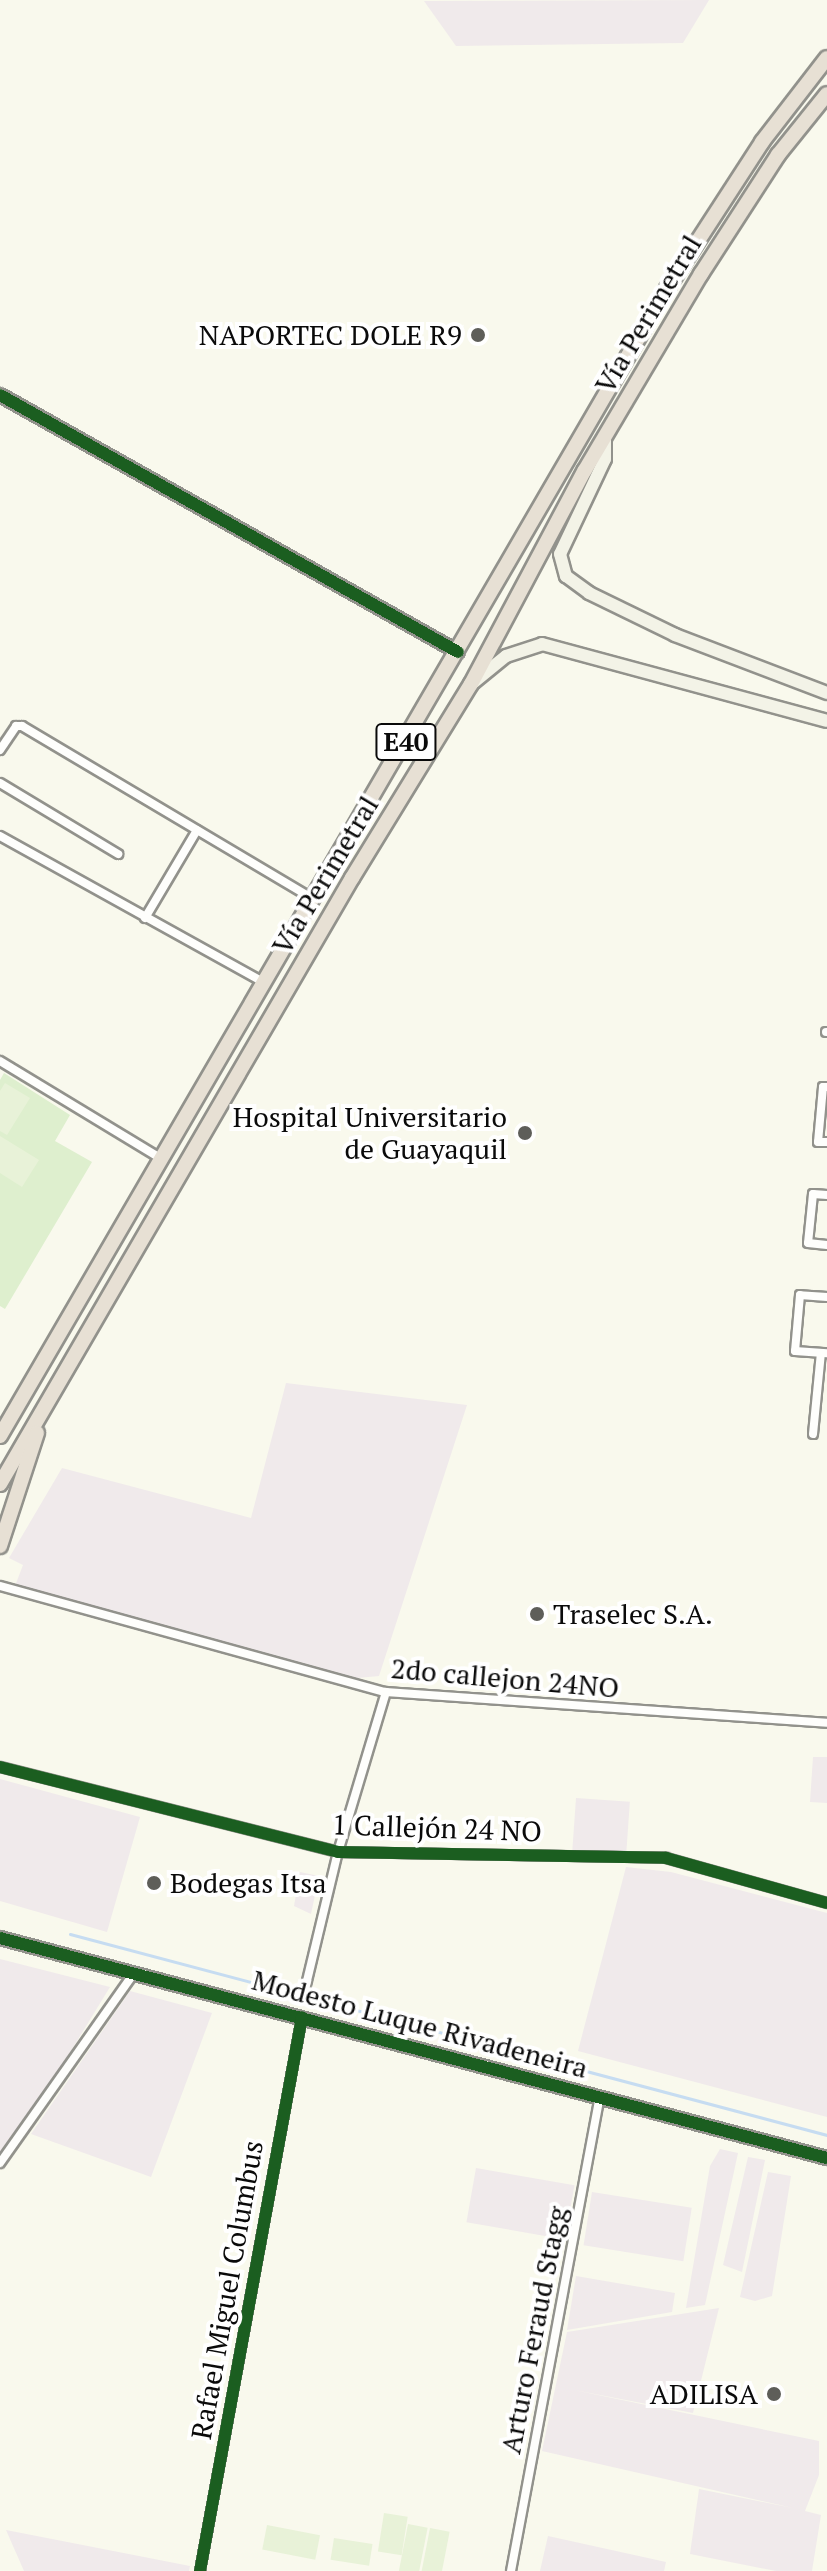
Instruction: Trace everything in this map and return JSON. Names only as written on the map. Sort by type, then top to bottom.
[{"type":"highway","name":"Vía Perimetral","points":[[0,1436],[668,287],[762,142],[827,58]]},
{"type":"highway","name":"Vía Perimetral","points":[[0,1484],[344,891],[471,684],[605,437],[701,274],[778,155],[827,94]]},
{"type":"highway","points":[[0,1546],[46,1406]]},
{"type":"street","points":[[0,395],[458,652]]},
{"type":"street","points":[[605,437],[602,466],[564,539],[561,565],[566,576],[589,593],[675,635],[827,693]]},
{"type":"street","points":[[471,684],[506,656],[542,644],[827,721]]},
{"type":"street","points":[[0,750],[16,726],[22,726],[314,899]]},
{"type":"street","points":[[0,783],[118,854]]},
{"type":"street","points":[[145,918],[197,830]]},
{"type":"street","points":[[0,836],[265,983]]},
{"type":"street","points":[[0,1061],[162,1159]]},
{"type":"street","points":[[827,1087],[823,1087],[818,1142],[827,1142]]},
{"type":"street","points":[[827,1195],[813,1194],[808,1243],[827,1245]]},
{"type":"street","points":[[813,1434],[824,1353],[795,1351],[800,1295],[827,1297]]},
{"type":"street","name":"2do callejon 24NO","points":[[0,1586],[386,1692],[827,1723]]},
{"type":"street","points":[[306,1985],[338,1852],[386,1692]]},
{"type":"street","name":"1 Callejón 24 NO","points":[[0,1767],[338,1852],[666,1858],[827,1903]]},
{"type":"street","name":"Modesto Luque Rivadeneira","points":[[0,1938],[827,2158]]},
{"type":"street","points":[[0,2163],[134,1973]]},
{"type":"street","name":"Rafael Miguel Columbus","points":[[200,2571],[302,2017]]},
{"type":"street","name":"Arturo Feraud Stagg","points":[[511,2571],[600,2096]]},
{"type":"shaded area","points":[[709,0],[683,43],[456,46],[424,1]]},
{"type":"shaded area","points":[[286,1383],[467,1405],[379,1676],[357,1678],[15,1586],[23,1565],[9,1558],[62,1468],[251,1518]]},
{"type":"shaded area","points":[[813,1757],[827,1757],[827,1803],[810,1802]]},
{"type":"shaded area","points":[[0,1779],[140,1817],[107,1932],[0,1901]]},
{"type":"shaded area","points":[[576,1798],[630,1802],[626,1855],[572,1851]]},
{"type":"shaded area","points":[[626,1867],[671,1872],[827,1913],[827,2117],[578,2051]]},
{"type":"shaded area","points":[[300,1872],[319,1876],[311,1914],[294,1906]]},
{"type":"shaded area","points":[[0,1959],[110,1987],[36,2108],[0,2154]]},
{"type":"shaded area","points":[[130,1991],[212,2013],[151,2177],[31,2134]]},
{"type":"shaded area","points":[[720,2149],[738,2153],[705,2305],[686,2308],[710,2166]]},
{"type":"shaded area","points":[[748,2157],[765,2160],[742,2272],[723,2265]]},
{"type":"shaded area","points":[[476,2168],[574,2185],[565,2240],[466,2222]]},
{"type":"shaded area","points":[[768,2172],[791,2176],[772,2296],[755,2301],[740,2297]]},
{"type":"shaded area","points":[[592,2192],[692,2208],[683,2261],[584,2245]]},
{"type":"shaded area","points":[[576,2276],[675,2293],[672,2312],[567,2330]]},
{"type":"shaded area","points":[[719,2308],[693,2413],[574,2390],[819,2441],[819,2475],[805,2511],[821,2515],[812,2571],[776,2571],[690,2554],[699,2489],[793,2508],[542,2451],[567,2332]]},
{"type":"shaded area","points":[[6,2530],[190,2566],[189,2571],[24,2571]]},
{"type":"shaded area","points":[[548,2536],[666,2562],[664,2571],[540,2571]]},
{"type":"green space","points":[[4,1073],[70,1115],[55,1141],[92,1162],[5,1309],[0,1306],[0,1080]]},
{"type":"green space","points":[[5,1083],[30,1098],[7,1135],[0,1131],[0,1091]]},
{"type":"green space","points":[[0,1136],[39,1160],[22,1187],[0,1173]]},
{"type":"green space","points":[[384,2513],[408,2517],[402,2555],[378,2552]]},
{"type":"green space","points":[[408,2524],[428,2528],[419,2571],[399,2571]]},
{"type":"green space","points":[[267,2525],[320,2535],[315,2560],[262,2550]]},
{"type":"green space","points":[[430,2528],[450,2532],[442,2571],[422,2571]]},
{"type":"green space","points":[[334,2538],[373,2544],[369,2566],[331,2560]]},
{"type":"waterway","points":[[70,1934],[827,2135]]},
{"type":"cycle path","points":[[0,395],[458,652]]},
{"type":"cycle path","points":[[0,1767],[338,1852],[666,1858],[827,1903]]},
{"type":"cycle path","points":[[0,1938],[827,2158]]},
{"type":"cycle path","points":[[200,2571],[302,2017]]},
{"type":"place","name":"NAPORTEC DOLE R9","points":[[478,335]]},
{"type":"place","name":"Hospital Universitario de Guayaquil","points":[[525,1133]]},
{"type":"place","name":"Traselec S.A.","points":[[537,1614]]},
{"type":"place","name":"Bodegas Itsa","points":[[154,1883]]},
{"type":"place","name":"ADILISA","points":[[774,2394]]}]
